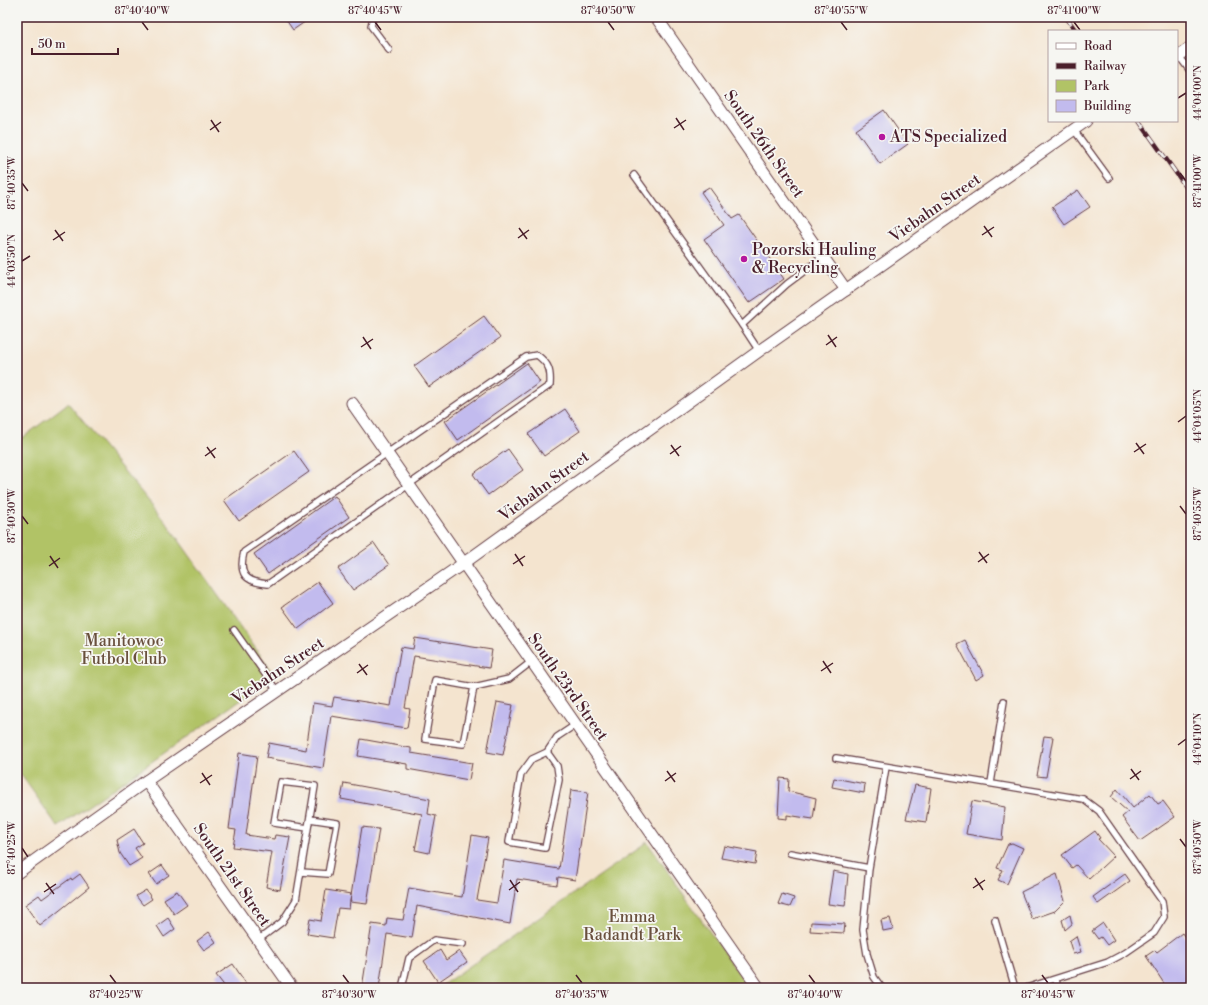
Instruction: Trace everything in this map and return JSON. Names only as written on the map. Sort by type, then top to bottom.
[{"type":"street","name":"South 26th Street","points":[[656,17],[846,290]]},
{"type":"street","points":[[1178,56],[1191,47]]},
{"type":"street","name":"Viebahn Street","points":[[17,873],[146,781],[464,563],[846,290],[1085,122]]},
{"type":"street","name":"South 23rd Street","points":[[352,403],[464,563],[575,726],[759,988]]},
{"type":"street","name":"South 21st Street","points":[[146,781],[292,988]]},
{"type":"lane","points":[[373,17],[371,26],[389,50]]},
{"type":"lane","points":[[1178,56],[1191,72]]},
{"type":"lane","points":[[1074,130],[1108,178]]},
{"type":"lane","points":[[634,175],[742,325],[759,352]]},
{"type":"lane","points":[[742,325],[787,284],[823,257]]},
{"type":"lane","points":[[537,355],[546,362],[551,372],[550,385],[408,484],[268,584],[254,582],[244,576],[241,564],[244,552],[526,357],[537,355]]},
{"type":"lane","points":[[234,630],[277,691]]},
{"type":"lane","points":[[474,687],[463,744],[424,739],[435,680],[474,687],[509,679],[531,662]]},
{"type":"lane","points":[[991,783],[1004,702]]},
{"type":"lane","points":[[547,752],[557,766],[559,780],[545,848],[509,842],[521,774],[532,759],[547,752],[557,737],[575,726]]},
{"type":"lane","points":[[836,758],[1083,799],[1092,804],[1099,811],[1162,900],[1164,917],[1154,933],[1125,953],[1108,962],[1056,980],[1026,988]]},
{"type":"lane","points":[[882,988],[874,977],[867,954],[863,930],[869,868],[886,767]]},
{"type":"lane","points":[[258,940],[282,922],[296,900],[310,819],[315,786],[281,782],[274,822],[308,828]]},
{"type":"lane","points":[[301,872],[328,874],[337,823],[310,819]]},
{"type":"lane","points":[[790,853],[869,868]]},
{"type":"lane","points":[[995,920],[1015,988]]},
{"type":"lane","points":[[402,988],[409,958],[434,940],[463,944]]},
{"type":"lane","points":[[1056,980],[1058,988]]},
{"type":"green space","name":"Manitowoc Futbol Club","points":[[68,403],[166,522],[275,676],[58,827],[17,769],[17,442]]},
{"type":"green space","name":"Emma Radandt Park","points":[[647,842],[749,988],[438,988],[641,847]]},
{"type":"building","points":[[284,17],[312,17],[293,30]]},
{"type":"building","name":"ATS Specialized","points":[[884,110],[908,144],[880,164],[856,130]]},
{"type":"building","name":"Pozorski Hauling & Recycling","points":[[709,187],[732,219],[739,215],[784,279],[749,303],[704,239],[724,225],[701,192]]},
{"type":"building","points":[[1078,190],[1090,207],[1064,224],[1052,207]]},
{"type":"building","points":[[484,316],[500,338],[429,387],[414,366]]},
{"type":"building","points":[[527,363],[540,382],[458,440],[445,421]]},
{"type":"building","points":[[565,409],[580,431],[544,456],[528,434]]},
{"type":"building","points":[[508,449],[523,470],[488,495],[473,474]]},
{"type":"building","points":[[294,451],[309,472],[239,521],[224,500]]},
{"type":"building","points":[[335,496],[349,517],[268,574],[254,554]]},
{"type":"building","points":[[374,543],[389,565],[353,590],[338,569]]},
{"type":"building","points":[[318,582],[333,603],[298,629],[282,607]]},
{"type":"building","points":[[415,638],[492,650],[489,668],[414,656],[405,708],[410,709],[407,728],[331,716],[323,768],[266,758],[269,743],[306,750],[313,703],[332,706],[334,697],[391,706],[401,647],[413,649]]},
{"type":"building","points":[[965,640],[984,675],[976,680],[957,644]]},
{"type":"building","points":[[497,702],[513,705],[503,755],[487,752]]},
{"type":"building","points":[[1044,736],[1053,737],[1046,777],[1037,776]]},
{"type":"building","points":[[361,739],[411,748],[411,753],[472,763],[469,780],[407,769],[407,764],[358,756]]},
{"type":"building","points":[[239,753],[257,756],[246,835],[274,839],[275,835],[290,837],[280,890],[266,887],[272,852],[233,847],[236,830],[229,829]]},
{"type":"building","points":[[780,778],[789,779],[788,791],[816,798],[813,819],[787,815],[787,819],[778,818]]},
{"type":"building","points":[[834,778],[865,784],[864,793],[832,787]]},
{"type":"building","points":[[344,783],[430,799],[428,814],[436,816],[429,853],[415,850],[422,814],[341,799]]},
{"type":"building","points":[[915,785],[931,788],[926,822],[906,819]]},
{"type":"building","points":[[1117,789],[1133,808],[1150,794],[1158,804],[1163,801],[1175,817],[1140,841],[1122,817],[1128,812],[1111,797]]},
{"type":"building","points":[[571,790],[588,792],[575,880],[558,877],[557,885],[517,879],[510,924],[417,906],[412,938],[387,934],[379,988],[362,988],[372,924],[386,926],[387,918],[403,920],[409,888],[462,897],[472,835],[488,838],[477,900],[497,903],[504,860],[559,869]]},
{"type":"building","points":[[972,801],[1005,807],[1002,840],[966,834]]},
{"type":"building","points":[[362,827],[379,829],[367,904],[350,902]]},
{"type":"building","points":[[134,829],[143,843],[135,848],[142,858],[129,866],[120,853],[117,840]]},
{"type":"building","points":[[1095,831],[1100,838],[1098,839],[1114,856],[1089,879],[1076,865],[1072,868],[1062,855]]},
{"type":"building","points":[[1012,843],[1023,848],[1007,884],[998,880],[1003,870],[997,868],[1008,844]]},
{"type":"building","points":[[724,846],[757,852],[755,864],[721,858]]},
{"type":"building","points":[[162,865],[169,875],[156,884],[149,874]]},
{"type":"building","points":[[833,871],[848,874],[845,906],[828,904]]},
{"type":"building","points":[[80,874],[89,887],[40,926],[25,905],[39,895],[42,899],[71,878],[72,880]]},
{"type":"building","points":[[1057,874],[1065,901],[1055,911],[1032,919],[1021,892]]},
{"type":"building","points":[[1125,874],[1130,881],[1098,904],[1093,897]]},
{"type":"building","points":[[146,890],[152,899],[143,905],[136,896]]},
{"type":"building","points":[[326,890],[351,894],[349,909],[338,908],[333,938],[307,934],[310,919],[321,921]]},
{"type":"building","points":[[177,891],[187,905],[174,914],[164,899]]},
{"type":"building","points":[[782,894],[794,898],[790,907],[778,904]]},
{"type":"building","points":[[1070,915],[1072,924],[1065,930],[1062,920]]},
{"type":"building","points":[[168,918],[175,929],[164,937],[157,926]]},
{"type":"building","points":[[890,918],[893,929],[883,931],[881,920]]},
{"type":"building","points":[[811,922],[845,924],[844,933],[810,931]]},
{"type":"building","points":[[1103,923],[1114,940],[1107,945],[1101,937],[1098,939],[1092,931]]},
{"type":"building","points":[[209,932],[216,942],[204,950],[197,941]]},
{"type":"building","points":[[1182,933],[1191,946],[1191,988],[1167,988],[1146,956],[1155,950],[1157,952]]},
{"type":"building","points":[[1076,936],[1081,952],[1073,954],[1069,941]]},
{"type":"building","points":[[440,950],[446,960],[459,951],[467,962],[438,982],[424,961]]},
{"type":"building","points":[[233,964],[249,988],[226,988],[216,975]]},
{"type":"railway","points":[[1066,17],[1075,30]]},
{"type":"railway","points":[[1140,122],[1191,194]]},
{"type":"place","name":"ATS Specialized","points":[[882,137]]},
{"type":"place","name":"Pozorski Hauling & Recycling","points":[[744,259]]}]
